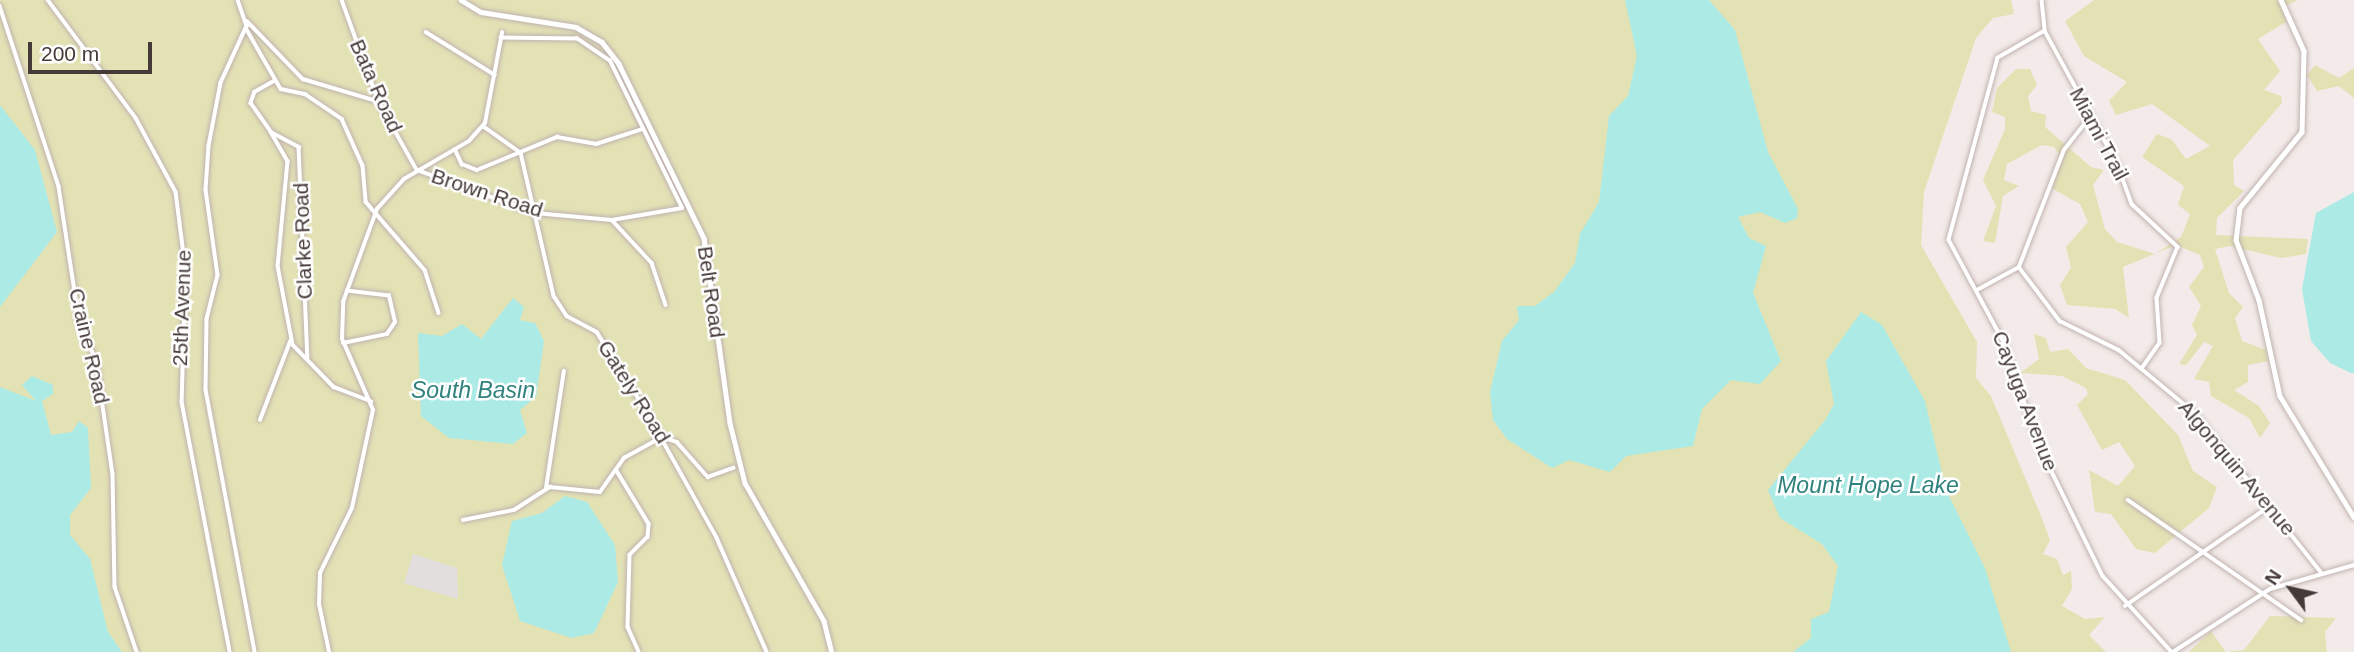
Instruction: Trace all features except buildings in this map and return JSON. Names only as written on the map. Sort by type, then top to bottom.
[{"type":"street","name":"25th Avenue","points":[[48,0],[136,118],[176,192],[186,270],[182,402],[230,652]]},
{"type":"street","points":[[238,0],[247,21],[303,79],[379,102]]},
{"type":"street","name":"Bata Road","points":[[342,0],[379,102],[417,170]]},
{"type":"street","name":"Belt Road","points":[[461,0],[504,17],[539,16],[583,30],[602,42],[625,75],[704,238],[730,423],[745,483],[824,621],[832,652]]},
{"type":"street","name":"Miami Trail","points":[[2042,0],[2045,32],[2134,208],[2178,247],[2157,298],[2160,343],[2143,367]]},
{"type":"street","points":[[2281,0],[2304,51],[2303,128],[2240,208],[2235,240],[2259,300],[2280,396],[2354,517]]},
{"type":"street","name":"Craine Road","points":[[0,6],[59,187],[81,331],[96,358],[113,474],[115,587],[137,652]]},
{"type":"street","points":[[247,21],[221,82],[208,146],[206,190],[218,275],[209,305],[206,377],[255,652]]},
{"type":"street","points":[[246,27],[275,81],[342,119],[363,166],[366,202],[377,209],[428,274],[439,313]]},
{"type":"street","points":[[426,32],[495,75]]},
{"type":"street","name":"Cayuga Avenue","points":[[2045,32],[1998,58],[1951,223],[1949,240],[2006,346],[2038,443],[2103,576],[2125,606],[2173,652]]},
{"type":"street","points":[[330,652],[318,604],[320,573],[352,508],[371,401],[343,343],[346,291],[377,209],[417,170],[455,149],[483,126],[501,35],[577,39],[595,48],[610,61],[643,129],[596,144],[558,137],[473,170],[455,149]]},
{"type":"street","name":"Clarke Road","points":[[275,81],[255,92],[251,103],[271,132],[299,148],[308,358]]},
{"type":"street","points":[[1977,290],[2019,267],[2064,150],[2090,117]]},
{"type":"street","points":[[483,126],[522,153]]},
{"type":"street","name":"Brown Road","points":[[417,170],[535,213],[612,219],[682,208],[643,129]]},
{"type":"street","points":[[260,420],[291,340],[278,266],[288,161],[271,132]]},
{"type":"street","name":"Gately Road","points":[[522,153],[561,309],[597,332],[662,437],[725,554],[759,644],[767,652]]},
{"type":"street","points":[[612,219],[652,263],[666,305]]},
{"type":"street","name":"Algonquin Avenue","points":[[2019,267],[2060,321],[2143,367],[2195,413],[2322,573]]},
{"type":"street","points":[[343,343],[387,334],[395,322],[389,296],[346,291]]},
{"type":"street","points":[[291,340],[334,387],[371,401]]},
{"type":"street","points":[[546,488],[564,371]]},
{"type":"street","points":[[463,520],[514,510],[546,488],[596,494],[630,454],[662,437],[677,442],[710,478],[733,468]]},
{"type":"street","points":[[617,471],[649,524],[648,537],[630,555],[628,627],[639,652]]},
{"type":"street","points":[[2128,500],[2301,620]]},
{"type":"street","points":[[2125,606],[2270,506]]},
{"type":"street","points":[[2173,652],[2262,594],[2354,565]]},
{"type":"green space","points":[[0,0],[2011,0],[2014,14],[1993,18],[1976,38],[1924,192],[1921,245],[1977,342],[1976,378],[1991,396],[2041,516],[2050,540],[2043,554],[2057,559],[2063,575],[2071,571],[2072,589],[2062,606],[2085,619],[2105,617],[2089,635],[2106,652],[0,652]]},
{"type":"green space","points":[[2094,0],[2298,0],[2285,6],[2286,22],[2258,39],[2280,71],[2264,90],[2281,96],[2282,103],[2233,160],[2234,185],[2244,191],[2217,218],[2216,235],[2308,239],[2306,254],[2281,258],[2230,246],[2215,249],[2229,293],[2243,307],[2235,318],[2242,341],[2266,350],[2269,361],[2248,365],[2248,382],[2234,390],[2259,406],[2270,423],[2260,438],[2249,418],[2211,396],[2209,382],[2194,379],[2213,346],[2204,342],[2186,365],[2179,364],[2197,335],[2192,325],[2201,306],[2189,287],[2204,267],[2200,255],[2176,245],[2156,253],[2181,237],[2190,214],[2178,205],[2184,186],[2142,157],[2157,134],[2171,139],[2186,159],[2210,146],[2152,104],[2116,115],[2109,101],[2127,82],[2084,56],[2065,21]]},
{"type":"green space","points":[[2315,65],[2339,78],[2354,68],[2354,98],[2339,86],[2317,91],[2307,75]]},
{"type":"green space","points":[[2016,69],[2030,69],[2037,85],[2028,96],[2031,111],[2046,115],[2045,127],[2091,167],[2104,170],[2093,185],[2105,229],[2117,242],[2155,254],[2123,267],[2129,318],[2115,309],[2067,305],[2060,285],[2071,268],[2066,247],[2088,222],[2080,204],[2053,189],[2060,156],[2054,147],[2042,145],[2007,164],[2004,180],[2019,186],[2003,196],[1995,243],[1983,241],[1996,206],[1983,180],[2005,129],[2005,117],[1992,112],[1997,88]]},
{"type":"green space","points":[[2034,334],[2046,338],[2050,352],[2068,349],[2086,368],[2125,380],[2178,435],[2193,471],[2217,487],[2209,508],[2155,553],[2136,549],[2111,514],[2095,512],[2089,470],[2118,486],[2135,466],[2119,442],[2102,450],[2077,405],[2088,394],[2086,388],[2062,376],[2020,373],[2039,359]]},
{"type":"green space","points":[[2270,616],[2336,618],[2325,632],[2327,652],[2226,652],[2244,650]]},
{"type":"green space","points":[[2211,631],[2226,652],[2189,652]]},
{"type":"shaded area","points":[[413,554],[457,568],[458,599],[404,583]]},
{"type":"water","points":[[1625,0],[1709,0],[1735,30],[1768,152],[1798,209],[1797,218],[1785,223],[1760,212],[1738,217],[1749,238],[1766,246],[1753,293],[1781,361],[1760,384],[1731,380],[1702,409],[1693,446],[1626,456],[1610,472],[1569,460],[1552,468],[1507,439],[1493,420],[1490,392],[1502,341],[1519,320],[1517,306],[1535,306],[1554,292],[1575,263],[1580,234],[1599,202],[1609,116],[1628,96],[1637,56]]},
{"type":"water","points":[[0,105],[35,150],[57,232],[0,307]]},
{"type":"water","points":[[2354,192],[2354,373],[2351,373],[2330,363],[2311,341],[2302,289],[2316,213]]},
{"type":"water","name":"South Basin","points":[[513,298],[524,307],[520,320],[535,323],[544,341],[536,397],[520,410],[527,433],[513,444],[449,438],[421,416],[418,333],[442,336],[462,324],[481,339]]},
{"type":"water","name":"Mount Hope Lake","points":[[1861,312],[1882,325],[1925,401],[1946,490],[1985,568],[2011,652],[1793,652],[1811,638],[1811,619],[1829,612],[1838,566],[1822,544],[1780,518],[1768,490],[1826,419],[1834,404],[1826,361]]},
{"type":"water","points":[[32,376],[53,385],[53,394],[42,401],[51,435],[72,432],[79,421],[88,428],[91,488],[70,515],[70,535],[90,559],[108,632],[122,652],[0,652],[0,387],[36,401],[22,385]]},
{"type":"water","points":[[565,496],[587,502],[615,545],[618,582],[594,633],[572,638],[520,621],[502,565],[512,521],[542,513]]}]
